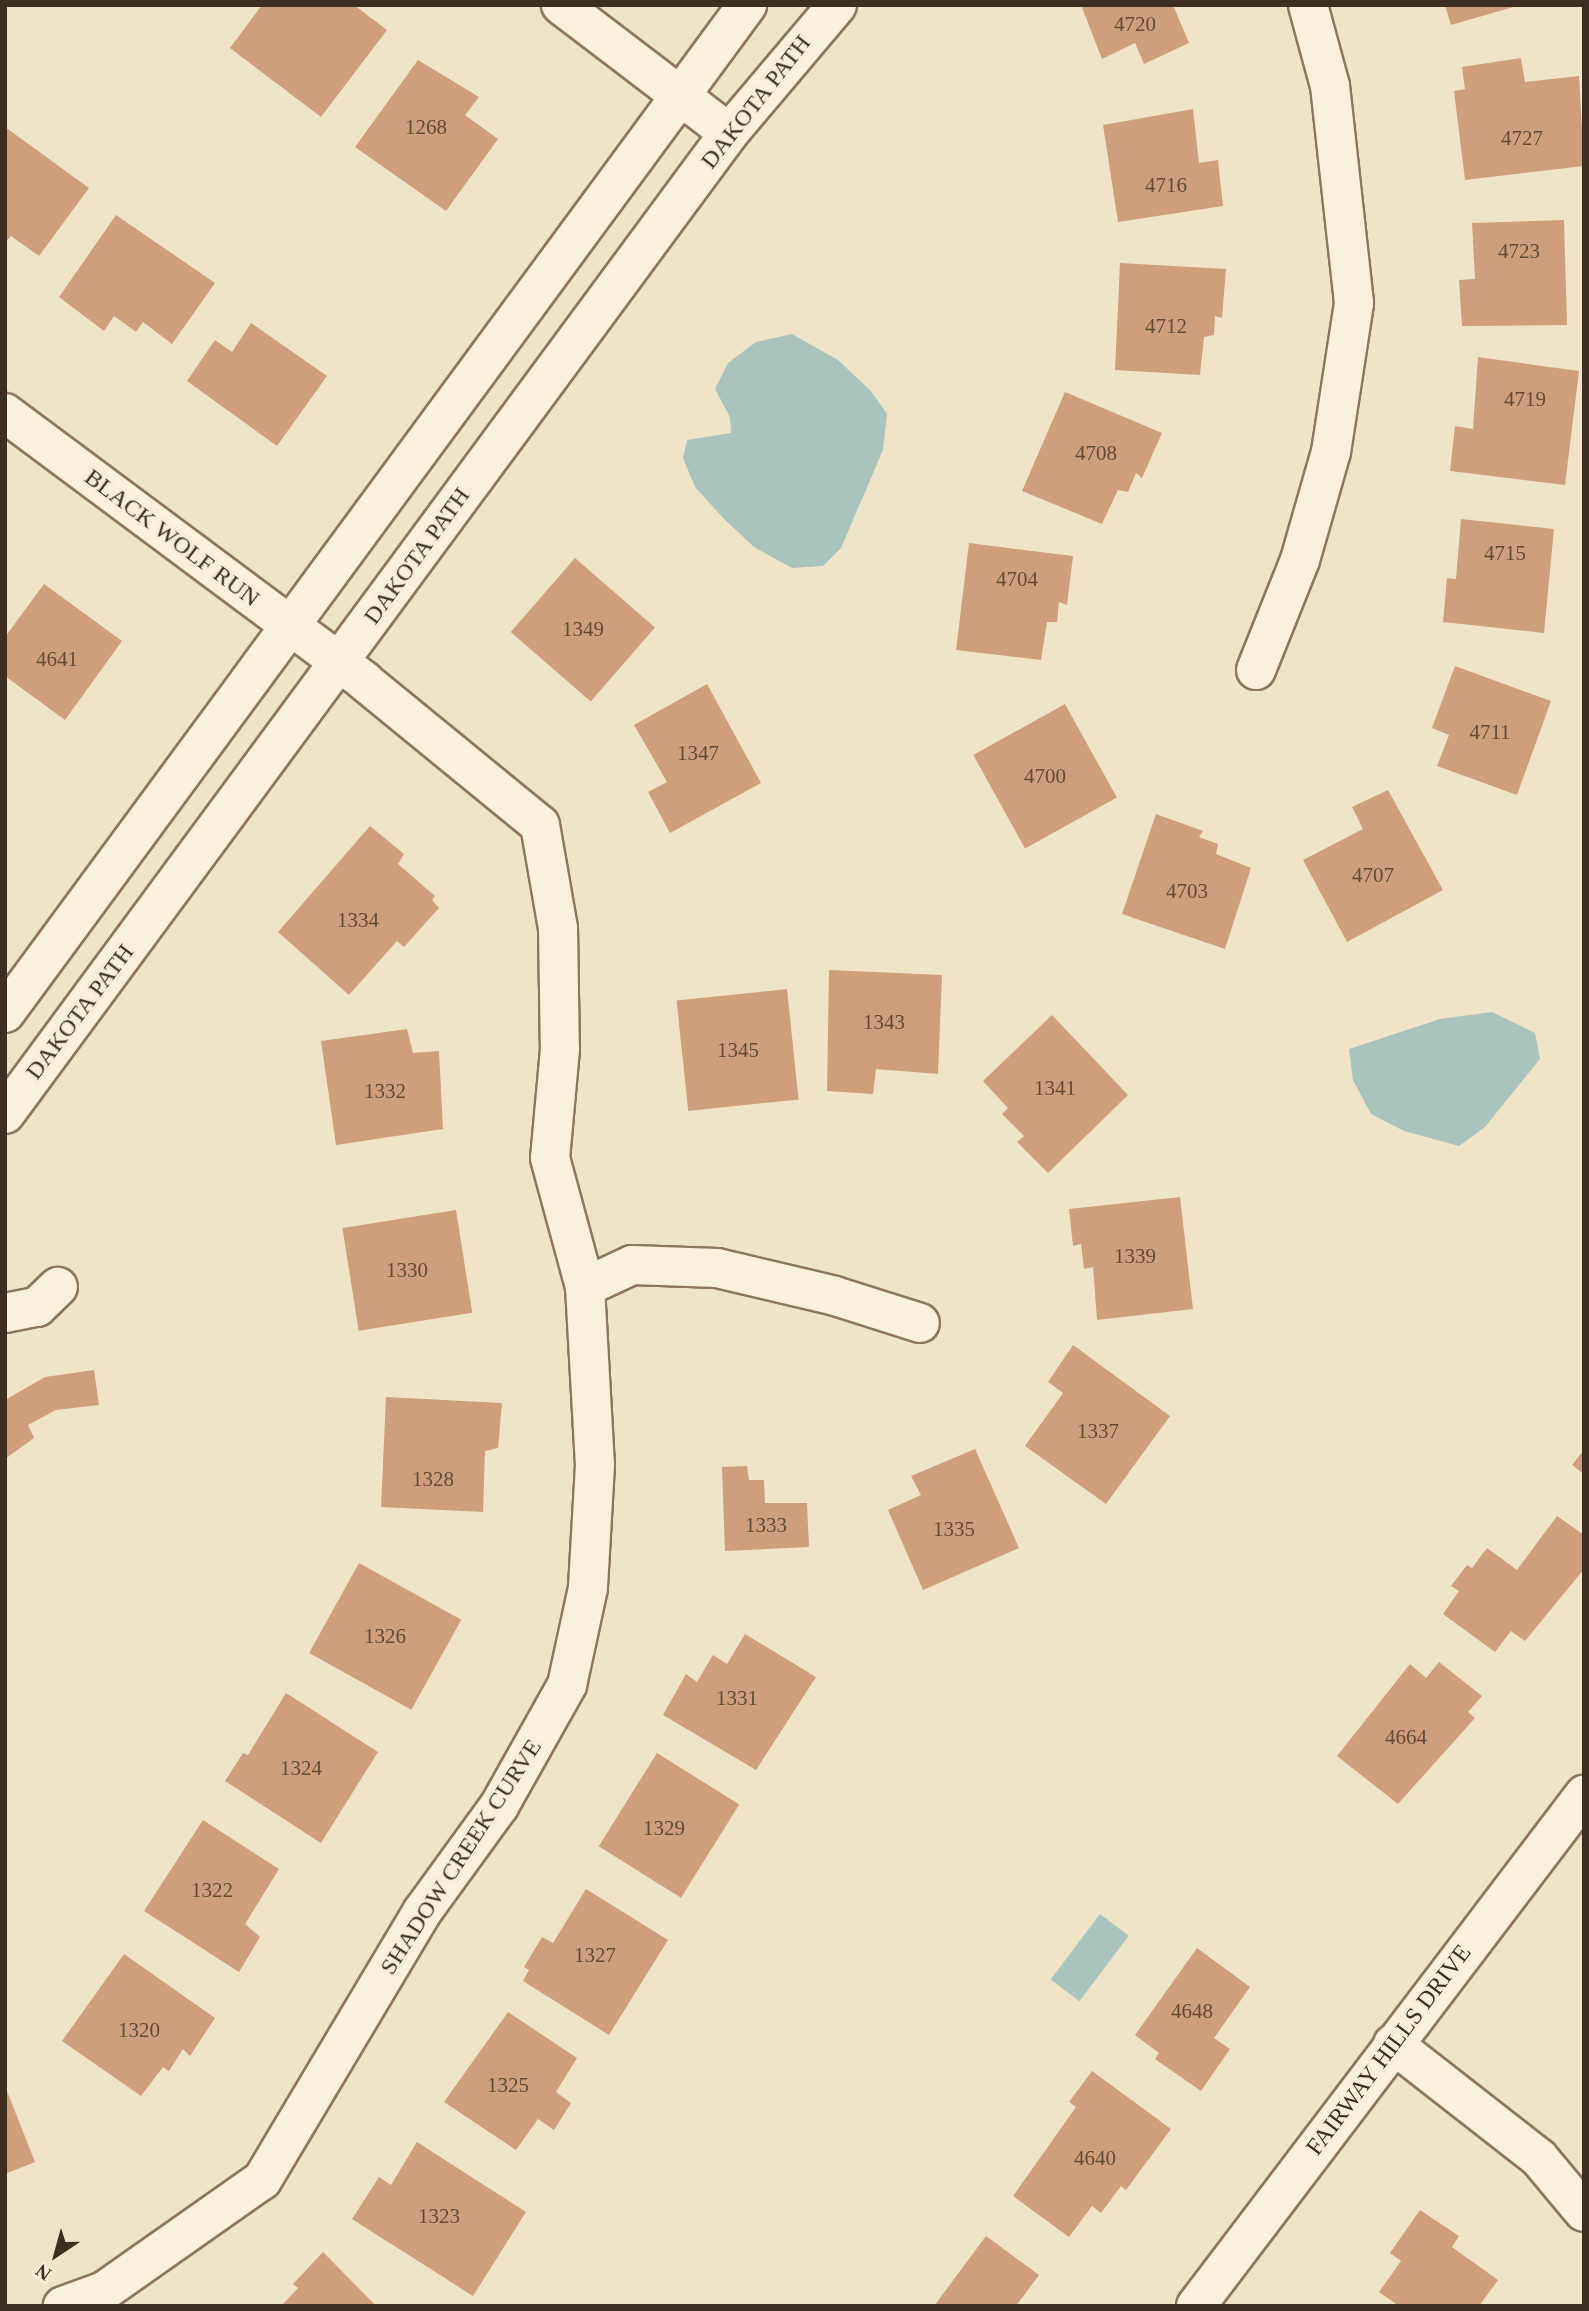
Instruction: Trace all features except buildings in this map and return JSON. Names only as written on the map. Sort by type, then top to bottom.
[{"type":"street","points":[[561,5],[729,133]]},
{"type":"street","points":[[5,1013],[747,5]]},
{"type":"street","name":"DAKOTA PATH","points":[[5,1114],[729,133],[837,5]]},
{"type":"street","points":[[1256,670],[1300,560],[1331,452],[1354,303],[1330,86],[1308,5]]},
{"type":"street","name":"BLACK WOLF RUN","points":[[5,413],[339,663]]},
{"type":"street","name":"SHADOW CREEK CURVE","points":[[63,2306],[104,2291],[262,2180],[422,1912],[499,1806],[567,1685],[588,1588],[595,1465],[585,1287],[550,1158],[560,1049],[558,928],[540,825],[339,663]]},
{"type":"street","points":[[585,1287],[632,1265],[717,1268],[835,1296],[920,1324]]},
{"type":"street","points":[[5,1313],[37,1307],[58,1287]]},
{"type":"street","name":"FAIRWAY HILLS DRIVE","points":[[1196,2306],[1584,1796]]},
{"type":"street","points":[[1393,2044],[1539,2158],[1584,2211]]},
{"type":"water","points":[[792,334],[838,360],[871,391],[887,414],[883,450],[841,548],[823,566],[792,568],[754,547],[695,487],[683,458],[687,440],[731,433],[730,417],[715,389],[728,363],[756,342]]},
{"type":"water","points":[[1492,1012],[1535,1033],[1540,1059],[1485,1127],[1459,1146],[1404,1131],[1371,1114],[1353,1080],[1349,1049],[1440,1019]]},
{"type":"water","points":[[1100,1914],[1129,1936],[1079,2001],[1051,1979]]}]
